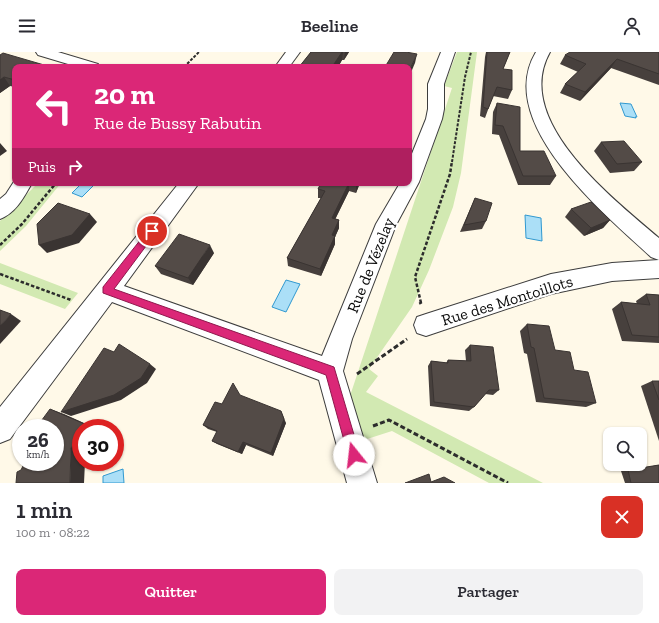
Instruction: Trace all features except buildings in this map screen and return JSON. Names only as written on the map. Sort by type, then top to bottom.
[{"type":"street","points":[[43,52],[78,56]]},
{"type":"street","points":[[284,64],[293,52]]},
{"type":"street","name":"Rue de Vézelay","points":[[412,177],[434,119],[436,109],[436,87],[448,52]]},
{"type":"street","points":[[543,52],[536,66],[535,89],[538,107],[550,135],[575,172],[659,251]]},
{"type":"street","points":[[0,211],[13,199],[21,186]]},
{"type":"street","points":[[0,429],[188,186]]},
{"type":"street","name":"Rue de Vézelay","points":[[339,375],[340,339],[386,224],[408,186]]},
{"type":"street","name":"Rue des Montoillots","points":[[426,325],[551,284],[612,272],[659,269]]},
{"type":"street","points":[[100,300],[339,375],[362,483]]},
{"type":"path","points":[[187,64],[200,52]]},
{"type":"path","points":[[339,375],[426,325],[415,277],[450,174],[461,112],[465,77],[471,52]]},
{"type":"path","points":[[0,245],[22,224],[54,186]]},
{"type":"path","points":[[0,274],[100,300]]},
{"type":"path","points":[[369,427],[389,420],[508,483]]},
{"type":"green space","points":[[457,52],[477,52],[461,173],[453,207],[429,270],[412,307],[369,369],[378,376],[366,392],[543,483],[489,483],[392,431],[364,440],[350,396],[452,88],[444,86]]},
{"type":"green space","points":[[35,186],[59,186],[26,226],[0,251],[0,221]]},
{"type":"green space","points":[[0,263],[78,293],[65,309],[0,284]]},
{"type":"water","points":[[620,103],[631,104],[637,117],[625,116]]},
{"type":"water","points":[[79,186],[93,186],[82,197],[72,193]]},
{"type":"water","points":[[525,215],[541,218],[542,241],[526,238]]},
{"type":"water","points":[[286,280],[300,284],[286,312],[272,307]]},
{"type":"water","points":[[117,471],[123,471],[124,483],[103,483],[103,476]]},
{"type":"route","points":[[152,231],[107,290],[330,371],[354,455]]}]
